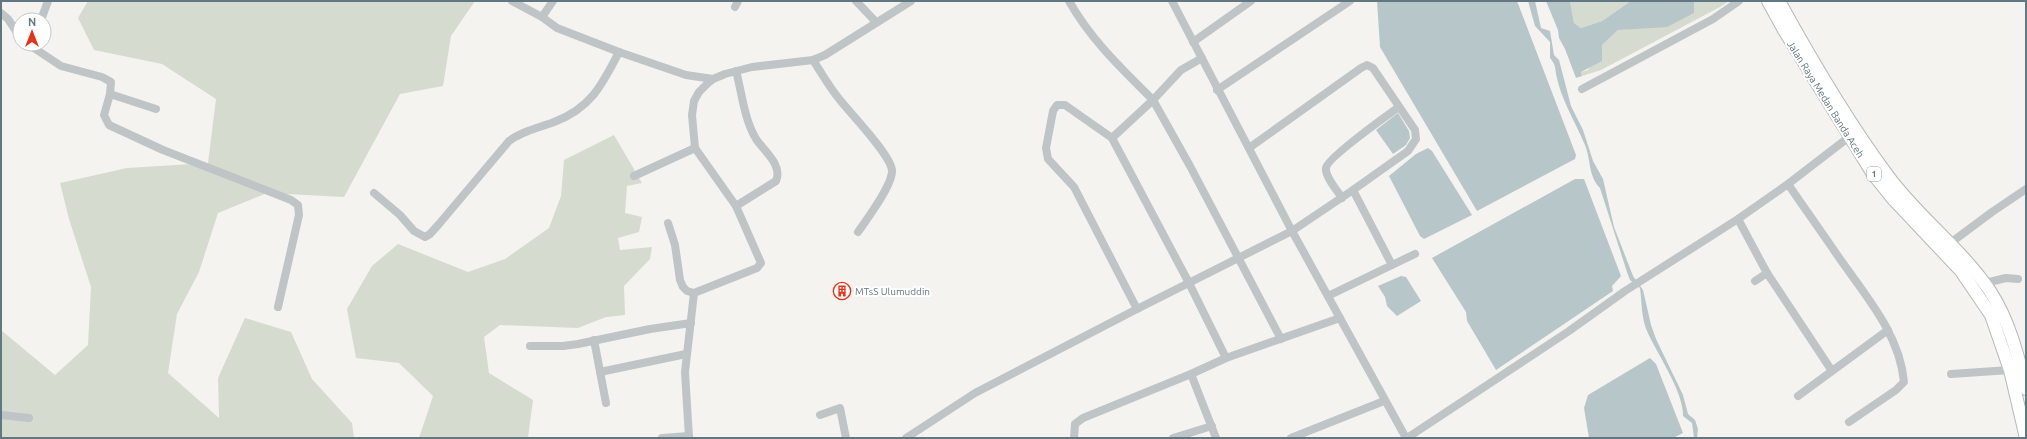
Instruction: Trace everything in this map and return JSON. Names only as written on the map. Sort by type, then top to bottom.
[{"type":"highway","name":"Jalan Raya Medan Banda Aceh","points":[[1768,1],[1784,30],[1853,134],[1888,176],[1985,283],[2005,318],[2009,346],[2010,370],[2026,438]]},
{"type":"highway","name":"Jalan Raya Medan Banda Aceh","points":[[1779,1],[1853,134],[1873,174],[1971,284],[2009,346],[2026,389]]},
{"type":"street","points":[[44,12],[48,1]]},
{"type":"street","points":[[512,1],[542,17],[558,28],[619,52],[686,75],[713,79]]},
{"type":"street","points":[[542,17],[553,1]]},
{"type":"street","points":[[856,1],[876,22]]},
{"type":"street","points":[[668,223],[675,245],[680,280],[683,287],[687,291],[694,292],[757,268],[761,263],[736,206],[695,148],[693,134],[693,105],[699,92],[713,79],[736,71],[813,60],[825,55],[911,1]]},
{"type":"street","points":[[1069,1],[1081,22],[1098,44],[1153,100],[1190,166],[1281,339]]},
{"type":"street","points":[[1172,1],[1217,90],[1292,231],[1384,401],[1406,438],[1569,331],[1625,291],[1738,219],[1788,184],[1853,134]]},
{"type":"street","points":[[1193,42],[1251,1]]},
{"type":"street","points":[[1217,90],[1350,1]]},
{"type":"street","points":[[1582,89],[1713,19],[1739,1]]},
{"type":"street","points":[[1,13],[12,25]]},
{"type":"street","points":[[40,52],[61,66],[102,77],[111,82],[110,94],[104,115],[110,125],[163,150],[291,200],[298,205],[300,215],[278,307]]},
{"type":"street","points":[[374,193],[400,214],[414,231],[425,237],[430,234],[509,141],[523,132],[573,113],[595,95],[619,52]]},
{"type":"street","points":[[1112,138],[1153,100],[1181,70],[1202,58]]},
{"type":"street","points":[[813,60],[840,100],[891,164],[892,172],[887,187],[858,232]]},
{"type":"street","points":[[906,438],[975,393],[1292,231],[1342,198],[1408,151],[1416,139],[1415,130],[1373,68],[1367,65],[1249,148]]},
{"type":"street","points":[[736,71],[752,132],[775,165],[778,173],[776,181],[736,206]]},
{"type":"street","points":[[110,94],[156,109]]},
{"type":"street","points":[[1137,309],[1074,187],[1051,163],[1046,152],[1053,111],[1057,105],[1065,104],[1112,138],[1189,283],[1226,358]]},
{"type":"street","points":[[1342,198],[1327,174],[1326,168],[1328,164],[1342,150],[1399,107]]},
{"type":"street","points":[[634,176],[695,148]]},
{"type":"street","points":[[1788,184],[1888,330],[1900,358],[1904,382],[1896,390],[1849,422]]},
{"type":"street","points":[[1949,244],[2026,189]]},
{"type":"street","points":[[1353,190],[1392,265]]},
{"type":"street","points":[[1738,219],[1767,272],[1832,371]]},
{"type":"street","points":[[1328,296],[1415,254]]},
{"type":"street","points":[[1755,281],[1767,272]]},
{"type":"street","points":[[1985,283],[2006,278],[2018,279]]},
{"type":"street","points":[[662,438],[689,437],[686,354],[694,292]]},
{"type":"street","points":[[1074,438],[1075,424],[1083,418],[1192,374],[1226,358],[1340,318]]},
{"type":"street","points":[[530,346],[563,346],[691,323]]},
{"type":"street","points":[[1798,396],[1888,330]]},
{"type":"street","points":[[594,340],[606,403]]},
{"type":"street","points":[[600,372],[686,354]]},
{"type":"street","points":[[1951,374],[2010,370]]},
{"type":"street","points":[[1192,374],[1216,438]]},
{"type":"street","points":[[1291,438],[1384,401]]},
{"type":"street","points":[[820,415],[840,408],[846,438]]},
{"type":"street","points":[[1,415],[29,418]]},
{"type":"street","points":[[1173,438],[1212,426]]},
{"type":"shaded area","points":[[88,1],[475,1],[451,36],[443,86],[400,94],[344,197],[267,193],[218,213],[199,272],[177,314],[168,373],[219,418],[218,378],[245,318],[291,332],[312,379],[352,423],[354,438],[1,438],[1,330],[55,375],[88,345],[91,287],[69,219],[60,183],[127,168],[208,163],[216,99],[162,64],[94,50],[78,18]]},
{"type":"shaded area","points":[[1377,1],[1517,1],[1576,155],[1575,159],[1477,211],[1380,47]]},
{"type":"shaded area","points":[[1528,1],[1535,1],[1541,28],[1550,31],[1554,55],[1559,60],[1571,106],[1583,130],[1593,161],[1603,179],[1614,227],[1633,276],[1643,290],[1651,325],[1656,339],[1683,395],[1688,414],[1695,420],[1698,429],[1697,438],[1694,438],[1692,423],[1683,416],[1682,406],[1675,385],[1645,326],[1640,288],[1630,280],[1600,188],[1593,178],[1587,150],[1561,93],[1554,65],[1550,58],[1550,42],[1535,26]]},
{"type":"shaded area","points":[[1546,1],[1570,1],[1574,23],[1581,28],[1602,21],[1629,1],[1694,1],[1694,13],[1667,27],[1618,30],[1602,45],[1602,61],[1581,72],[1582,76],[1576,78],[1565,49],[1559,38],[1558,30]]},
{"type":"shaded area","points":[[1570,1],[1629,1],[1602,21],[1581,28],[1574,23]]},
{"type":"shaded area","points":[[1694,1],[1729,1],[1601,70],[1582,76],[1581,72],[1588,70],[1602,45],[1618,30],[1639,28],[1694,13]]},
{"type":"shaded area","points":[[1398,113],[1409,131],[1410,138],[1406,145],[1393,154],[1376,130]]},
{"type":"shaded area","points":[[614,135],[642,183],[627,186],[625,213],[642,217],[639,232],[618,238],[620,250],[652,247],[650,259],[624,286],[625,315],[606,317],[578,328],[500,325],[484,337],[489,373],[533,400],[528,438],[419,438],[433,396],[399,363],[356,358],[347,309],[372,266],[398,244],[468,272],[505,259],[549,228],[561,196],[564,160]]},
{"type":"shaded area","points":[[1428,148],[1432,151],[1472,215],[1424,239],[1420,236],[1389,176],[1416,154]]},
{"type":"shaded area","points":[[1575,179],[1584,179],[1621,276],[1612,286],[1613,291],[1496,370],[1467,321],[1466,312],[1432,258]]},
{"type":"shaded area","points":[[1401,276],[1406,277],[1421,301],[1397,316],[1387,306],[1385,297],[1378,286]]},
{"type":"shaded area","points":[[1650,358],[1656,364],[1683,433],[1673,438],[1589,438],[1584,408],[1588,395]]},
{"type":"place","name":"MTsS Ulumuddin","points":[[842,291]]}]
